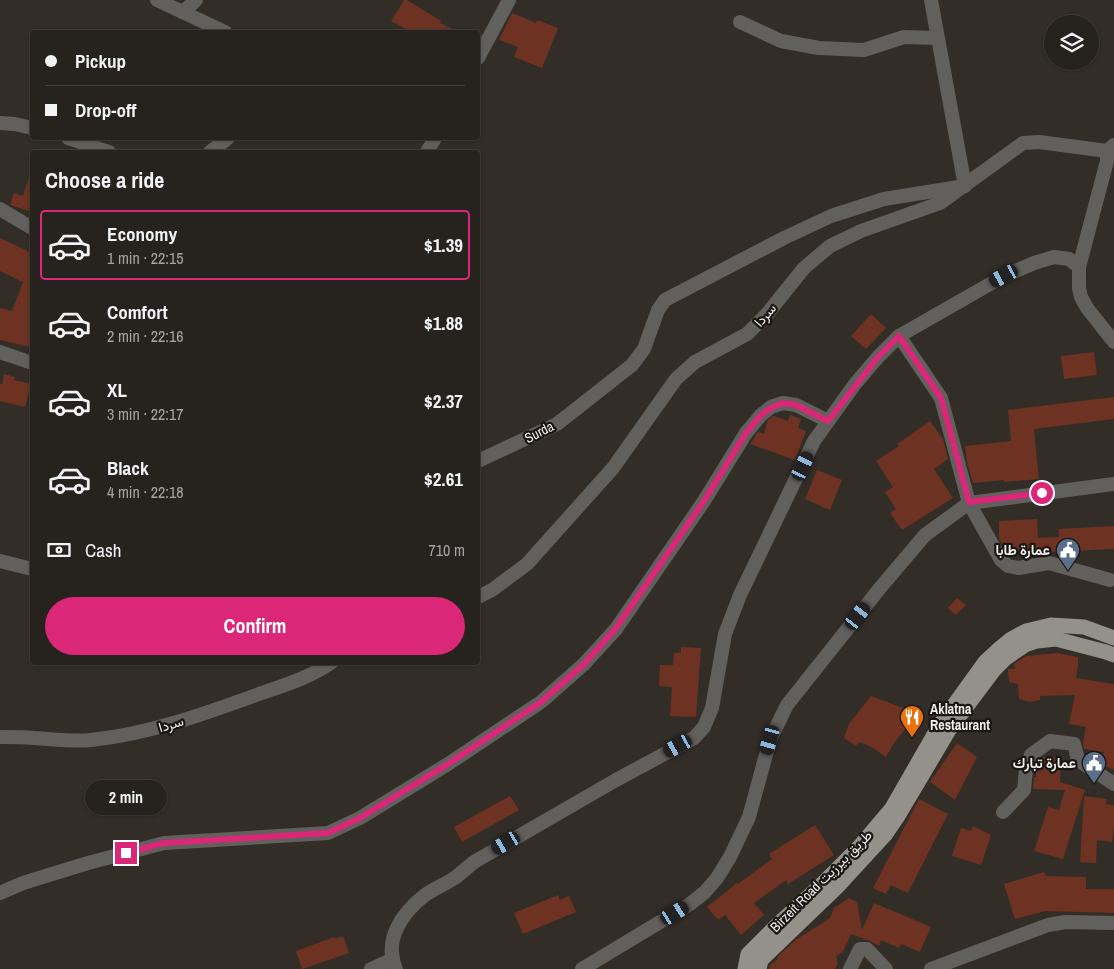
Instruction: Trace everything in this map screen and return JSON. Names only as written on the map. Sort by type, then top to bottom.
[{"type":"main road","name":"Birzeit Road طريق بيرزيت","points":[[746,969],[748,954],[777,924],[852,854],[892,808],[985,662],[1011,639],[1026,631],[1051,625],[1084,627],[1114,638]]},
{"type":"main road","points":[[759,969],[761,960],[852,871],[885,835],[898,816],[944,728],[1010,654],[1037,641],[1056,639],[1114,655]]},
{"type":"street","points":[[157,0],[221,30]]},
{"type":"street","points":[[184,12],[196,0]]},
{"type":"street","points":[[480,54],[509,0]]},
{"type":"street","points":[[931,0],[965,186]]},
{"type":"street","points":[[740,22],[780,41],[820,48],[864,50],[904,37],[937,38]]},
{"type":"street","points":[[0,123],[30,128]]},
{"type":"street","points":[[74,140],[103,150]]},
{"type":"street","points":[[213,150],[225,140]]},
{"type":"street","name":"سردا","points":[[480,596],[492,590],[527,564],[613,468],[676,379],[695,362],[747,334],[767,314],[804,268],[830,246],[853,235],[940,202],[1023,144],[1039,142],[1111,148]]},
{"type":"street","points":[[1111,148],[1080,267],[1079,288],[1087,308],[1114,342]]},
{"type":"street","name":"Surda","points":[[480,460],[556,424],[632,364],[644,349],[658,310],[666,300],[784,238],[831,216],[884,199],[965,186]]},
{"type":"street","points":[[0,208],[30,227]]},
{"type":"street","points":[[371,969],[395,964],[390,950],[392,939],[399,924],[410,909],[426,896],[482,857],[694,738],[704,727],[712,708],[725,634],[740,595],[814,441],[872,364],[899,336],[998,279],[1034,263],[1054,257],[1069,259],[1080,267]]},
{"type":"street","points":[[899,336],[941,398],[969,502],[1001,560],[1008,566],[1018,568],[1049,563],[1110,580]]},
{"type":"street","points":[[0,352],[30,362]]},
{"type":"street","points":[[0,893],[23,883],[88,863],[164,843],[328,833],[360,818],[448,764],[541,702],[584,664],[616,628],[704,501],[746,433],[761,415],[783,403],[796,405],[828,421]]},
{"type":"street","points":[[582,969],[690,904],[711,885],[730,857],[749,816],[770,740],[787,705],[925,535],[969,502],[1114,484]]},
{"type":"street","points":[[0,561],[30,568]]},
{"type":"street","name":"سردا","points":[[0,737],[63,741],[90,740],[150,730],[291,684],[328,665]]},
{"type":"street","points":[[1003,812],[1024,790],[1026,770],[1031,754],[1050,741],[1074,744],[1078,760],[1114,784]]},
{"type":"street","points":[[931,969],[1048,925],[1066,922],[1114,923]]},
{"type":"street","points":[[850,969],[860,949],[867,949],[886,969]]},
{"type":"building","points":[[404,0],[407,0],[441,21],[440,23],[455,30],[407,30],[391,21]]},
{"type":"building","points":[[512,13],[536,23],[537,20],[558,28],[542,68],[514,57],[518,47],[499,40]]},
{"type":"building","points":[[30,174],[30,211],[10,205],[14,193],[23,196]]},
{"type":"building","points":[[0,238],[30,252],[29,347],[0,340],[0,308],[12,311],[23,282],[0,271]]},
{"type":"building","points":[[871,314],[886,328],[866,349],[851,336]]},
{"type":"building","points":[[1094,352],[1097,375],[1064,379],[1061,356]]},
{"type":"building","points":[[4,374],[15,377],[14,380],[30,384],[25,407],[0,401],[0,384],[2,384]]},
{"type":"building","points":[[1114,397],[1114,419],[1034,429],[1039,479],[973,483],[965,446],[1011,441],[1008,410]]},
{"type":"building","points":[[790,415],[801,419],[798,428],[806,431],[795,460],[750,444],[758,432],[764,434],[768,420],[774,416],[788,421]]},
{"type":"building","points":[[930,421],[943,439],[948,459],[934,469],[953,498],[902,530],[890,513],[896,509],[885,492],[893,487],[876,461],[899,446],[897,444]]},
{"type":"building","points":[[817,470],[842,480],[830,510],[805,499]]},
{"type":"building","points":[[1037,519],[1038,538],[1059,537],[1058,529],[1114,526],[1114,549],[1008,554],[999,539],[999,521]]},
{"type":"building","points":[[957,598],[966,605],[956,615],[948,608]]},
{"type":"building","points":[[681,647],[701,648],[696,717],[670,716],[672,687],[659,686],[660,665],[673,665],[674,653],[681,653]]},
{"type":"building","points":[[1057,653],[1078,657],[1076,678],[1114,684],[1114,770],[1099,763],[1104,752],[1084,749],[1086,727],[1069,724],[1075,695],[1040,696],[1040,700],[1030,702],[1019,699],[1018,684],[1009,682],[1008,669],[1015,669],[1014,664],[1026,656]]},
{"type":"building","points":[[871,696],[906,709],[915,716],[894,743],[886,757],[870,746],[859,742],[856,746],[844,738],[849,724]]},
{"type":"building","points":[[957,743],[977,757],[955,800],[930,782]]},
{"type":"building","points":[[1043,757],[1061,757],[1060,782],[1085,790],[1063,859],[1034,851],[1048,807],[1059,810],[1065,790],[1033,789],[1036,766],[1040,766],[1040,759]]},
{"type":"building","points":[[510,796],[519,810],[462,842],[454,827]]},
{"type":"building","points":[[1084,796],[1107,799],[1106,804],[1114,805],[1112,842],[1097,840],[1096,863],[1080,862]]},
{"type":"building","points":[[919,799],[948,814],[908,893],[891,885],[886,894],[873,888]]},
{"type":"building","points":[[815,825],[834,855],[788,884],[786,880],[754,903],[764,915],[741,935],[725,915],[718,920],[707,907],[772,859],[769,854]]},
{"type":"building","points":[[973,826],[991,835],[981,865],[952,856],[961,828],[971,831]]},
{"type":"building","points":[[1044,872],[1046,876],[1086,877],[1086,889],[1114,889],[1114,913],[1045,911],[1015,919],[1004,884]]},
{"type":"building","points":[[558,895],[560,900],[569,896],[576,912],[523,934],[514,913]]},
{"type":"building","points":[[849,898],[857,902],[862,930],[874,903],[931,927],[920,952],[901,944],[899,948],[881,940],[879,946],[851,934],[843,952],[836,956],[838,963],[835,969],[769,969],[770,965],[777,960],[779,955],[797,939],[830,918],[834,908]]},
{"type":"building","points":[[343,936],[349,953],[302,969],[296,951],[334,937],[335,939]]},
{"type":"place","name":"عمارة طابا","points":[[1068,571]]},
{"type":"place","name":"Aklatna Restaurant","points":[[912,738]]},
{"type":"place","name":"عمارة تبارك","points":[[1094,784]]},
{"type":"route","points":[[126,853],[164,843],[328,833],[360,818],[526,713],[584,664],[616,628],[704,501],[746,433],[761,415],[783,403],[796,405],[828,421],[878,357],[899,336],[941,398],[969,502],[1042,493]]}]
